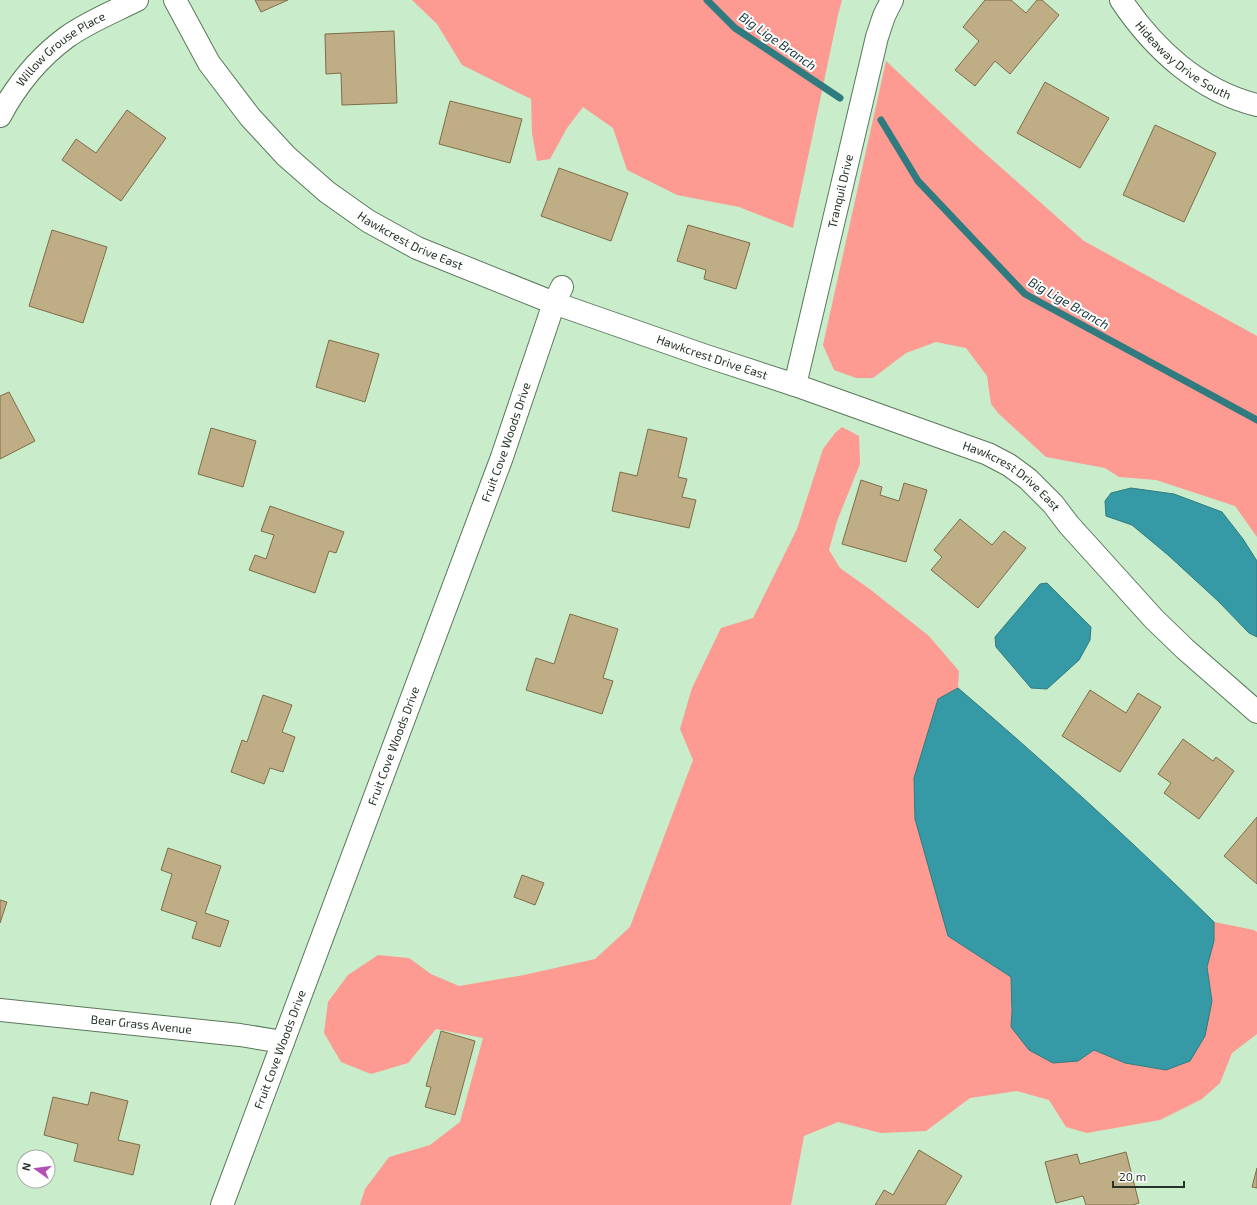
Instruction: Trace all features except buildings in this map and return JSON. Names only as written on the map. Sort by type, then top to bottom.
[{"type":"street","name":"Willow Grouse Place","points":[[0,116],[19,83],[41,58],[67,37],[136,0]]},
{"type":"street","name":"Hawkcrest Drive East","points":[[176,0],[209,63],[250,117],[286,156],[326,192],[368,221],[417,248],[558,295],[706,356],[795,385],[988,454],[1009,465],[1028,479],[1053,504],[1069,525],[1154,619],[1257,712]]},
{"type":"street","name":"Tranquil Drive","points":[[795,385],[877,37],[884,16],[892,0]]},
{"type":"street","name":"Hideaway Drive South","points":[[1121,0],[1136,22],[1160,48],[1187,71],[1216,89],[1245,102],[1257,105]]},
{"type":"street","name":"Fruit Cove Woods Drive","points":[[222,1205],[499,464],[558,295]]},
{"type":"street","name":"Bear Grass Avenue","points":[[0,1010],[240,1035],[283,1042]]},
{"type":"shaded area","points":[[412,0],[842,0],[793,228],[739,207],[677,195],[627,170],[613,128],[583,107],[567,128],[550,159],[537,161],[532,133],[531,99],[462,65],[437,24]]},
{"type":"shaded area","points":[[886,61],[971,141],[1084,241],[1257,336],[1257,537],[1235,506],[1156,480],[1119,477],[1105,468],[1046,457],[999,414],[991,404],[987,376],[966,348],[936,342],[906,353],[873,378],[856,378],[834,370],[823,345]]},
{"type":"shaded area","points":[[842,427],[859,436],[860,464],[837,521],[829,550],[840,568],[871,590],[929,636],[959,671],[958,688],[938,699],[948,936],[1011,977],[1011,1027],[1078,1061],[1094,1050],[1125,1063],[1166,1070],[1190,1061],[1212,1001],[1207,967],[1214,941],[1214,922],[1254,930],[1257,932],[1257,1034],[1232,1053],[1220,1083],[1202,1099],[1160,1120],[1087,1133],[1066,1127],[1049,1100],[1017,1091],[970,1098],[926,1131],[881,1133],[838,1122],[804,1136],[791,1205],[360,1205],[365,1189],[389,1157],[430,1145],[460,1122],[483,1038],[436,1029],[408,1063],[371,1074],[341,1062],[324,1033],[328,1002],[348,975],[378,955],[409,958],[431,974],[459,986],[524,975],[595,959],[630,927],[693,760],[680,729],[692,688],[721,628],[753,618],[797,529],[823,449],[835,433]]},
{"type":"water","points":[[1131,488],[1174,494],[1222,512],[1243,539],[1257,561],[1257,637],[1249,633],[1218,601],[1168,555],[1132,525],[1106,516],[1105,501],[1111,493]]},
{"type":"water","points":[[1047,583],[1091,627],[1090,640],[1079,660],[1047,689],[1031,688],[996,647],[995,637],[1040,584]]},
{"type":"water","points":[[958,688],[1088,803],[1214,922],[1214,941],[1207,967],[1212,1001],[1205,1036],[1190,1061],[1166,1070],[1125,1063],[1094,1050],[1078,1061],[1053,1063],[1029,1050],[1011,1027],[1011,977],[948,936],[915,819],[914,778],[938,699]]},
{"type":"waterway","name":"Big Lige Branch","points":[[707,0],[735,28],[840,98]]},
{"type":"waterway","name":"Big Lige Branch","points":[[881,120],[918,181],[1025,294],[1257,420]]}]
